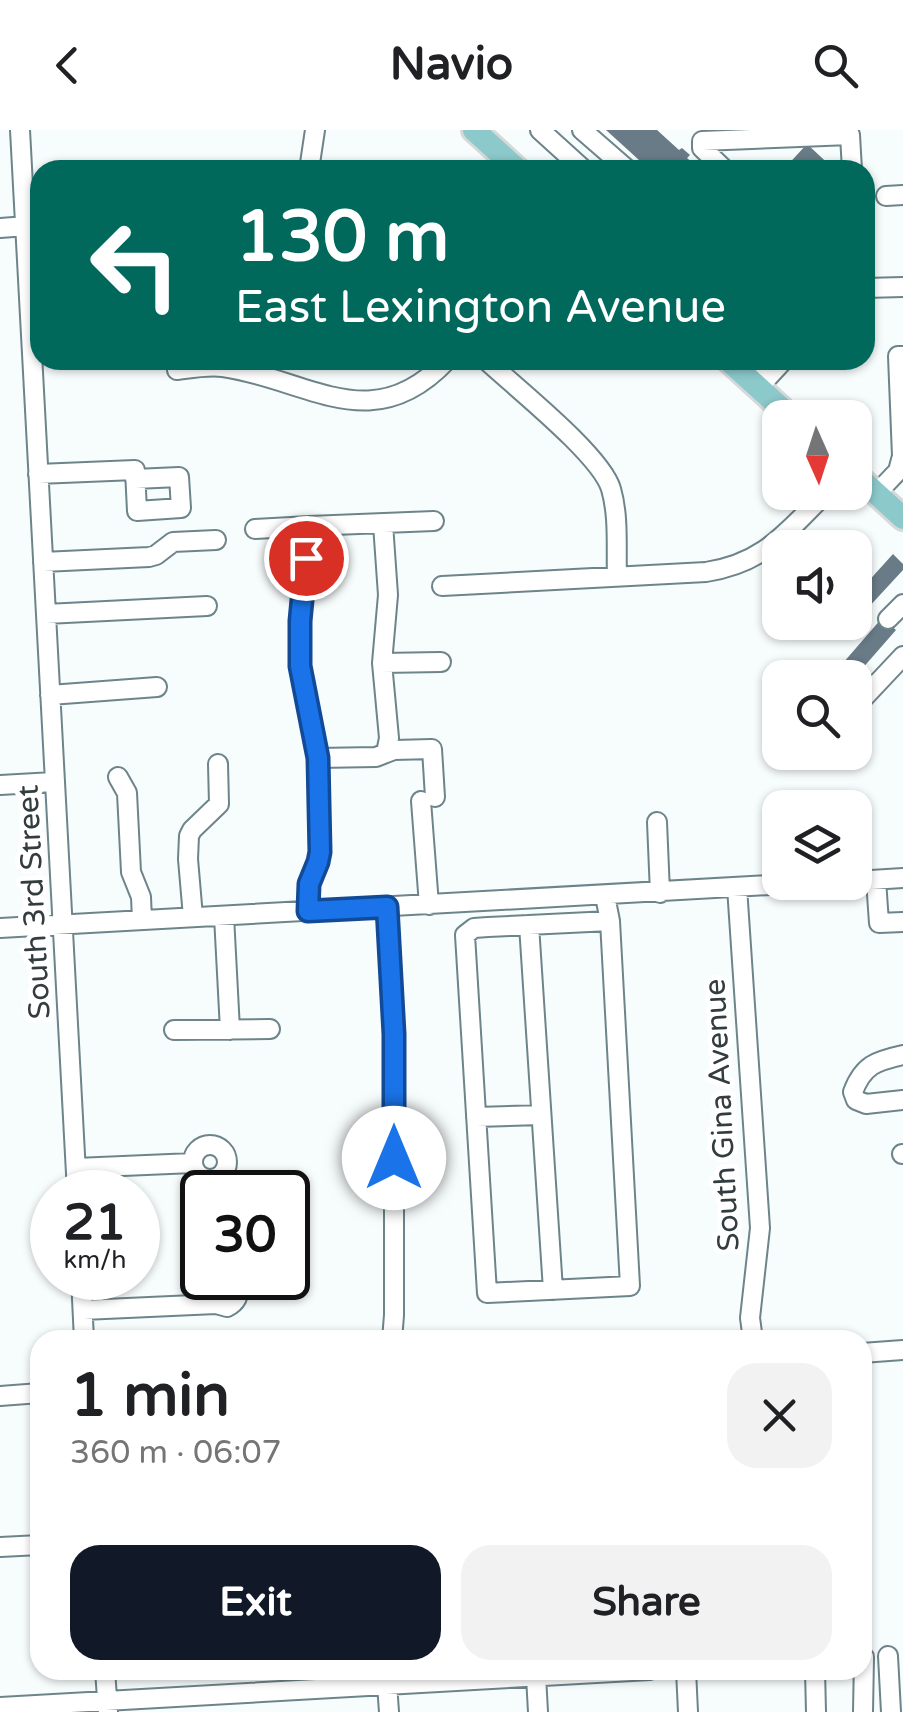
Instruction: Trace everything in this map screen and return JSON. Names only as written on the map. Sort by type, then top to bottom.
[{"type":"main road","points":[[475,130],[507,160]]},
{"type":"main road","points":[[739,370],[772,400]]},
{"type":"main road","points":[[872,490],[903,518]]},
{"type":"street","points":[[310,160],[315,130]]},
{"type":"street","points":[[540,130],[573,160]]},
{"type":"street","points":[[582,130],[616,160]]},
{"type":"street","points":[[0,138],[20,134]]},
{"type":"street","name":"South 3rd Street","points":[[20,134],[30,205]]},
{"type":"street","points":[[714,160],[702,148],[702,142],[850,135],[851,160]]},
{"type":"street","points":[[0,228],[30,226]]},
{"type":"street","points":[[875,288],[903,287]]},
{"type":"street","points":[[876,494],[898,471],[902,456],[898,356],[903,356]]},
{"type":"street","name":"South 3rd Street","points":[[36,370],[38,474],[76,1170]]},
{"type":"street","points":[[235,370],[340,399],[365,401],[412,389],[438,370]]},
{"type":"street","points":[[497,370],[594,458],[611,486],[617,576]]},
{"type":"street","points":[[753,382],[759,370]]},
{"type":"street","points":[[753,382],[770,370]]},
{"type":"street","points":[[38,474],[135,470],[135,478]]},
{"type":"street","points":[[442,586],[728,569],[769,548],[808,510]]},
{"type":"street","points":[[255,529],[434,521]]},
{"type":"street","points":[[383,524],[388,595],[382,663],[386,752]]},
{"type":"street","points":[[308,911],[309,884],[320,852],[318,758],[300,666],[309,526]]},
{"type":"street","points":[[43,562],[149,557],[173,542],[216,540]]},
{"type":"street","points":[[888,619],[903,604]]},
{"type":"street","points":[[46,614],[207,606]]},
{"type":"street","points":[[872,689],[903,656]]},
{"type":"street","points":[[382,663],[441,662]]},
{"type":"street","points":[[50,694],[157,688]]},
{"type":"street","points":[[318,758],[376,757],[394,750],[432,749],[428,799],[429,905]]},
{"type":"street","points":[[194,917],[188,846],[192,830],[220,804],[218,764]]},
{"type":"street","points":[[118,777],[127,793],[131,872],[141,897],[142,920]]},
{"type":"street","points":[[0,785],[54,782]]},
{"type":"street","points":[[657,822],[660,893]]},
{"type":"street","points":[[872,880],[903,878]]},
{"type":"street","points":[[876,880],[879,923],[903,922]]},
{"type":"street","points":[[0,928],[762,886]]},
{"type":"street","name":"South Gina Avenue","points":[[737,888],[760,1228],[752,1330]]},
{"type":"street","points":[[605,896],[610,920],[630,1286],[487,1294],[465,936],[474,928],[610,920]]},
{"type":"street","points":[[387,907],[394,1034],[393,1330]]},
{"type":"street","points":[[224,916],[230,1030]]},
{"type":"street","points":[[529,925],[552,1290]]},
{"type":"street","points":[[174,1030],[270,1029]]},
{"type":"street","points":[[903,1056],[870,1066],[858,1077],[852,1092],[856,1100],[866,1104],[903,1100]]},
{"type":"street","points":[[476,1117],[542,1115]]},
{"type":"street","points":[[76,1170],[193,1163]]},
{"type":"street","points":[[82,1300],[83,1330]]},
{"type":"street","points":[[82,1310],[216,1304]]},
{"type":"street","points":[[872,1352],[903,1350]]},
{"type":"street","points":[[0,1396],[30,1394]]},
{"type":"street","points":[[0,1547],[30,1545]]},
{"type":"street","points":[[892,1712],[896,1655]]},
{"type":"street","points":[[105,1680],[107,1706]]},
{"type":"street","points":[[0,1706],[107,1706],[247,1692],[462,1680]]},
{"type":"street","points":[[536,1680],[538,1712]]},
{"type":"street","points":[[686,1680],[688,1712]]},
{"type":"street","points":[[816,1680],[816,1712]]},
{"type":"street","points":[[862,1712],[863,1680]]},
{"type":"street","points":[[387,1684],[389,1712]]},
{"type":"street","points":[[247,1692],[248,1712]]},
{"type":"building","points":[[606,130],[657,130],[690,155],[689,160],[639,160]]},
{"type":"building","points":[[807,144],[824,160],[792,160]]},
{"type":"building","points":[[893,554],[903,564],[903,570],[872,604],[872,577]]},
{"type":"building","points":[[882,618],[896,630],[870,660],[846,660],[863,640],[872,640],[872,630]]},
{"type":"route","points":[[306,558],[300,666],[318,758],[320,852],[309,884],[308,911],[387,907],[394,1034],[394,1158]]}]
